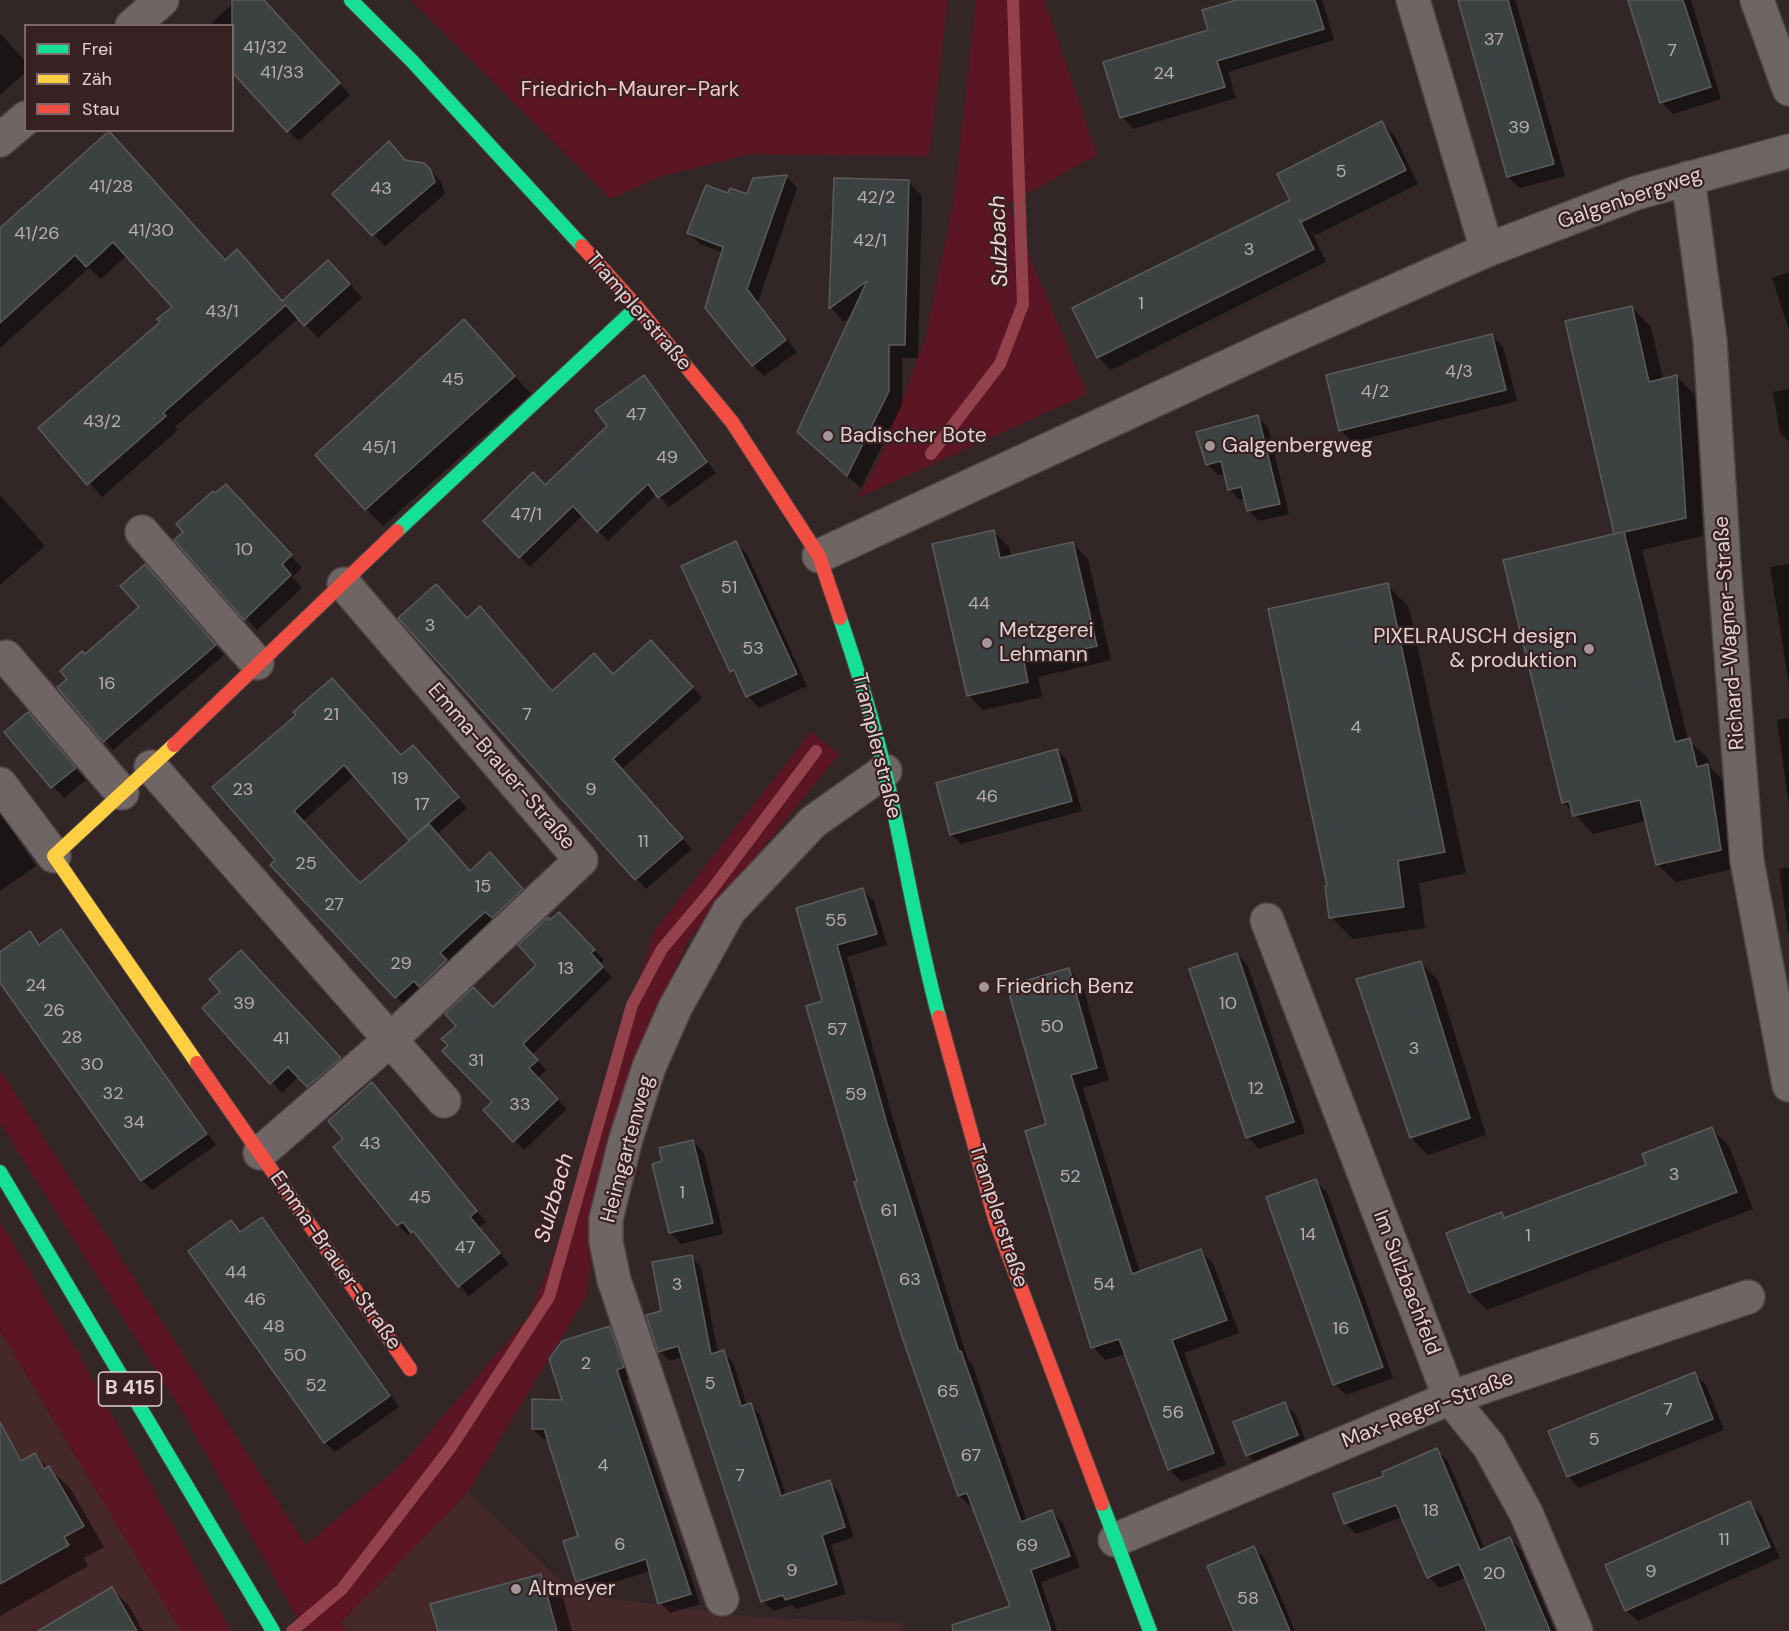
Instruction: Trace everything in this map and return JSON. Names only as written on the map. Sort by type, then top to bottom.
[{"type":"street","points":[[134,24],[162,0]]},
{"type":"street","name":"Tramplerstraße","points":[[351,0],[412,61],[637,307],[732,422],[819,556],[857,667],[885,771],[926,969],[995,1219],[1150,1631]]},
{"type":"street","points":[[1413,0],[1487,250]]},
{"type":"street","points":[[1757,0],[1789,89]]},
{"type":"street","points":[[0,140],[24,120]]},
{"type":"street","name":"Galgenbergweg","points":[[819,556],[1280,342],[1487,250],[1636,193],[1789,151]]},
{"type":"street","name":"Richard-Wagner-Straße","points":[[1688,178],[1710,341],[1747,861],[1789,1084]]},
{"type":"street","points":[[54,856],[637,307]]},
{"type":"street","points":[[142,531],[257,663]]},
{"type":"street","name":"Emma-Brauer-Straße","points":[[260,1153],[390,1040],[581,860],[344,584]]},
{"type":"street","points":[[6,657],[122,793]]},
{"type":"street","points":[[151,767],[444,1101]]},
{"type":"street","name":"Heimgartenweg","points":[[722,1599],[614,1280],[606,1242],[606,1219],[625,1142],[649,1067],[676,1006],[729,911],[813,822],[885,771]]},
{"type":"street","name":"Emma-Brauer-Straße","points":[[0,784],[54,856],[410,1369]]},
{"type":"street","name":"Im Sulzbachfeld","points":[[1267,920],[1450,1398],[1489,1446],[1526,1513],[1576,1631]]},
{"type":"street","name":"B 415","points":[[0,1172],[273,1631]]},
{"type":"street","name":"Max-Reger-Straße","points":[[1115,1540],[1450,1398],[1748,1297]]},
{"type":"shaded area","points":[[0,1331],[181,1631],[0,1631]]},
{"type":"shaded area","points":[[468,1492],[574,1594],[760,1618],[899,1622],[903,1631],[346,1631],[341,1623]]},
{"type":"green space","name":"Friedrich-Maurer-Park","points":[[411,0],[948,0],[929,156],[750,154],[659,177],[611,199]]},
{"type":"green space","points":[[976,0],[1044,0],[1097,155],[1008,204],[1087,394],[858,498],[879,460],[925,340],[954,201]]},
{"type":"green space","points":[[811,732],[839,754],[688,941],[637,1056],[596,1213],[587,1295],[468,1492],[342,1622],[346,1631],[304,1631],[183,1413],[0,1123],[0,1070],[306,1545],[402,1464],[528,1318],[555,1252],[655,930]]},
{"type":"green space","points":[[0,1221],[80,1356],[231,1631],[181,1631],[0,1331]]},
{"type":"building","points":[[232,0],[264,0],[340,83],[287,132],[234,74],[234,24],[232,24]]},
{"type":"building","points":[[1236,0],[1315,0],[1324,29],[1217,61],[1225,87],[1120,118],[1103,62],[1208,30],[1202,10]]},
{"type":"building","points":[[1458,0],[1508,0],[1554,164],[1507,177]]},
{"type":"building","points":[[1628,0],[1683,0],[1711,87],[1660,103]]},
{"type":"building","points":[[1382,121],[1406,170],[1301,222],[1299,219],[1314,249],[1097,358],[1072,308],[1290,200],[1277,174]]},
{"type":"building","points":[[110,132],[225,260],[237,249],[282,301],[328,260],[350,284],[304,326],[286,305],[163,413],[166,416],[87,485],[38,428],[160,322],[157,319],[172,307],[113,242],[86,267],[75,255],[0,323],[0,228]]},
{"type":"building","points":[[389,141],[405,160],[424,163],[430,169],[435,182],[372,236],[332,194]]},
{"type":"building","points":[[787,175],[747,289],[786,340],[752,366],[705,308],[723,247],[687,233],[706,185],[728,193],[730,188],[747,194],[753,178]]},
{"type":"building","points":[[834,178],[909,180],[905,345],[889,345],[889,391],[847,476],[797,432],[867,281],[829,309]]},
{"type":"building","points":[[1632,306],[1649,382],[1677,375],[1686,518],[1624,532],[1675,742],[1690,738],[1697,767],[1708,764],[1721,850],[1656,865],[1640,800],[1573,816],[1569,801],[1562,803],[1503,560],[1614,534],[1565,321]]},
{"type":"building","points":[[464,319],[515,376],[365,510],[315,455]]},
{"type":"building","points":[[1492,334],[1506,390],[1339,431],[1326,375]]},
{"type":"building","points":[[644,375],[707,462],[658,498],[648,484],[597,532],[573,506],[519,558],[483,521],[533,472],[545,485],[607,426],[595,410]]},
{"type":"building","points":[[1258,415],[1280,504],[1247,511],[1241,487],[1228,490],[1221,461],[1206,465],[1196,432]]},
{"type":"building","points":[[226,484],[292,555],[282,564],[291,575],[244,620],[174,540],[183,532],[176,524],[213,491],[215,493]]},
{"type":"building","points":[[994,530],[1000,558],[1073,542],[1097,646],[1024,662],[1028,682],[967,696],[932,544]]},
{"type":"building","points":[[736,541],[797,674],[746,697],[734,670],[730,672],[681,566]]},
{"type":"building","points":[[145,564],[216,645],[103,742],[57,687],[67,679],[60,671],[82,651],[85,654],[139,607],[120,586]]},
{"type":"building","points":[[1388,583],[1445,852],[1398,861],[1404,907],[1329,918],[1325,886],[1327,886],[1268,609]]},
{"type":"building","points":[[436,584],[467,618],[480,606],[552,691],[594,653],[613,674],[651,640],[693,687],[613,759],[683,838],[635,880],[398,618]]},
{"type":"building","points":[[332,678],[401,755],[413,745],[459,797],[409,840],[344,765],[294,811],[360,883],[429,824],[470,871],[490,852],[523,889],[492,918],[485,912],[440,953],[447,960],[419,987],[414,981],[395,998],[270,865],[275,860],[212,787],[296,715],[293,712]]},
{"type":"building","points":[[28,712],[76,768],[51,788],[4,732]]},
{"type":"building","points":[[1057,749],[1072,801],[950,835],[936,783]]},
{"type":"building","points":[[863,888],[877,934],[837,945],[887,1124],[959,1352],[961,1351],[1021,1522],[1052,1510],[1070,1556],[1031,1570],[1051,1631],[953,1631],[952,1625],[1010,1606],[967,1493],[958,1496],[903,1340],[854,1182],[857,1181],[806,1006],[822,1001],[796,908]]},
{"type":"building","points":[[559,912],[595,950],[591,953],[603,967],[523,1044],[538,1060],[529,1068],[558,1099],[513,1142],[483,1110],[492,1102],[442,1051],[448,1045],[441,1039],[456,1026],[445,1014],[473,987],[493,1007],[536,965],[518,945],[548,917],[550,920]]},
{"type":"building","points":[[61,929],[207,1134],[141,1181],[0,983],[0,952],[30,931],[39,945]]},
{"type":"building","points":[[241,950],[341,1058],[307,1087],[288,1067],[270,1084],[202,1008],[220,992],[209,979]]},
{"type":"building","points":[[1237,953],[1294,1122],[1246,1138],[1189,969]]},
{"type":"building","points":[[1421,961],[1470,1118],[1410,1138],[1356,979]]},
{"type":"building","points":[[1069,968],[1097,1068],[1071,1075],[1132,1274],[1201,1249],[1227,1320],[1172,1340],[1214,1453],[1168,1470],[1119,1339],[1091,1348],[1025,1131],[1046,1124],[1007,986]]},
{"type":"building","points":[[372,1082],[477,1211],[470,1217],[500,1253],[458,1287],[413,1231],[411,1233],[403,1222],[397,1226],[333,1147],[343,1139],[328,1121]]},
{"type":"building","points":[[1712,1127],[1737,1192],[1469,1293],[1446,1233],[1502,1212],[1504,1218],[1646,1165],[1642,1154]]},
{"type":"building","points":[[693,1140],[713,1223],[669,1233],[652,1164],[662,1161],[659,1148]]},
{"type":"building","points":[[1316,1179],[1383,1367],[1333,1385],[1266,1197]]},
{"type":"building","points":[[262,1217],[390,1396],[324,1443],[188,1251],[231,1220],[240,1232]]},
{"type":"building","points":[[692,1255],[711,1354],[724,1350],[741,1406],[751,1403],[781,1496],[830,1480],[845,1527],[822,1535],[837,1584],[785,1600],[783,1595],[761,1602],[678,1346],[658,1352],[646,1315],[661,1311],[652,1262]]},
{"type":"building","points":[[610,1326],[624,1367],[617,1370],[691,1594],[658,1604],[646,1559],[576,1582],[563,1541],[578,1536],[544,1429],[532,1429],[532,1399],[562,1400],[549,1359],[562,1341]]},
{"type":"building","points":[[1695,1372],[1713,1419],[1567,1477],[1548,1431]]},
{"type":"building","points":[[1285,1402],[1298,1435],[1246,1456],[1233,1422]]},
{"type":"building","points":[[0,1422],[21,1461],[35,1453],[44,1469],[49,1466],[84,1526],[64,1537],[69,1545],[0,1584]]},
{"type":"building","points":[[1437,1448],[1480,1550],[1510,1537],[1550,1631],[1487,1631],[1459,1564],[1427,1578],[1396,1505],[1344,1524],[1333,1494],[1384,1476],[1382,1472]]},
{"type":"building","points":[[1750,1501],[1770,1547],[1625,1611],[1605,1565]]},
{"type":"building","points":[[1254,1546],[1290,1631],[1234,1631],[1207,1566]]},
{"type":"building","name":"Altmeyer","points":[[541,1574],[557,1631],[438,1631],[430,1604]]},
{"type":"building","points":[[112,1587],[137,1631],[38,1631]]},
{"type":"waterway","name":"Sulzbach","points":[[931,454],[1000,364],[1023,304],[1013,0]]},
{"type":"waterway","name":"Sulzbach","points":[[292,1631],[342,1589],[451,1447],[549,1297],[632,1005],[662,949],[710,892],[816,751]]},
{"type":"traffic: fast","points":[[351,0],[412,61],[582,246]]},
{"type":"traffic: fast","points":[[397,531],[637,307]]},
{"type":"traffic: fast","points":[[840,618],[880,752],[939,1017]]},
{"type":"traffic: fast","points":[[0,1172],[273,1631]]},
{"type":"traffic: fast","points":[[1102,1504],[1150,1631]]},
{"type":"traffic: slow","points":[[174,745],[54,856],[197,1063]]},
{"type":"traffic: jam","points":[[582,246],[637,307],[732,422],[819,556],[840,618]]},
{"type":"traffic: jam","points":[[174,745],[397,531]]},
{"type":"traffic: jam","points":[[939,1017],[995,1219],[1102,1504]]},
{"type":"traffic: jam","points":[[197,1063],[410,1369]]},
{"type":"place","name":"Badischer Bote","points":[[828,436]]},
{"type":"place","name":"Galgenbergweg","points":[[1210,446]]},
{"type":"place","name":"Metzgerei Lehmann","points":[[987,643]]},
{"type":"place","name":"PIXELRAUSCH design & produktion","points":[[1589,649]]},
{"type":"place","name":"Friedrich Benz","points":[[984,987]]},
{"type":"place","name":"Altmeyer","points":[[516,1589]]}]
